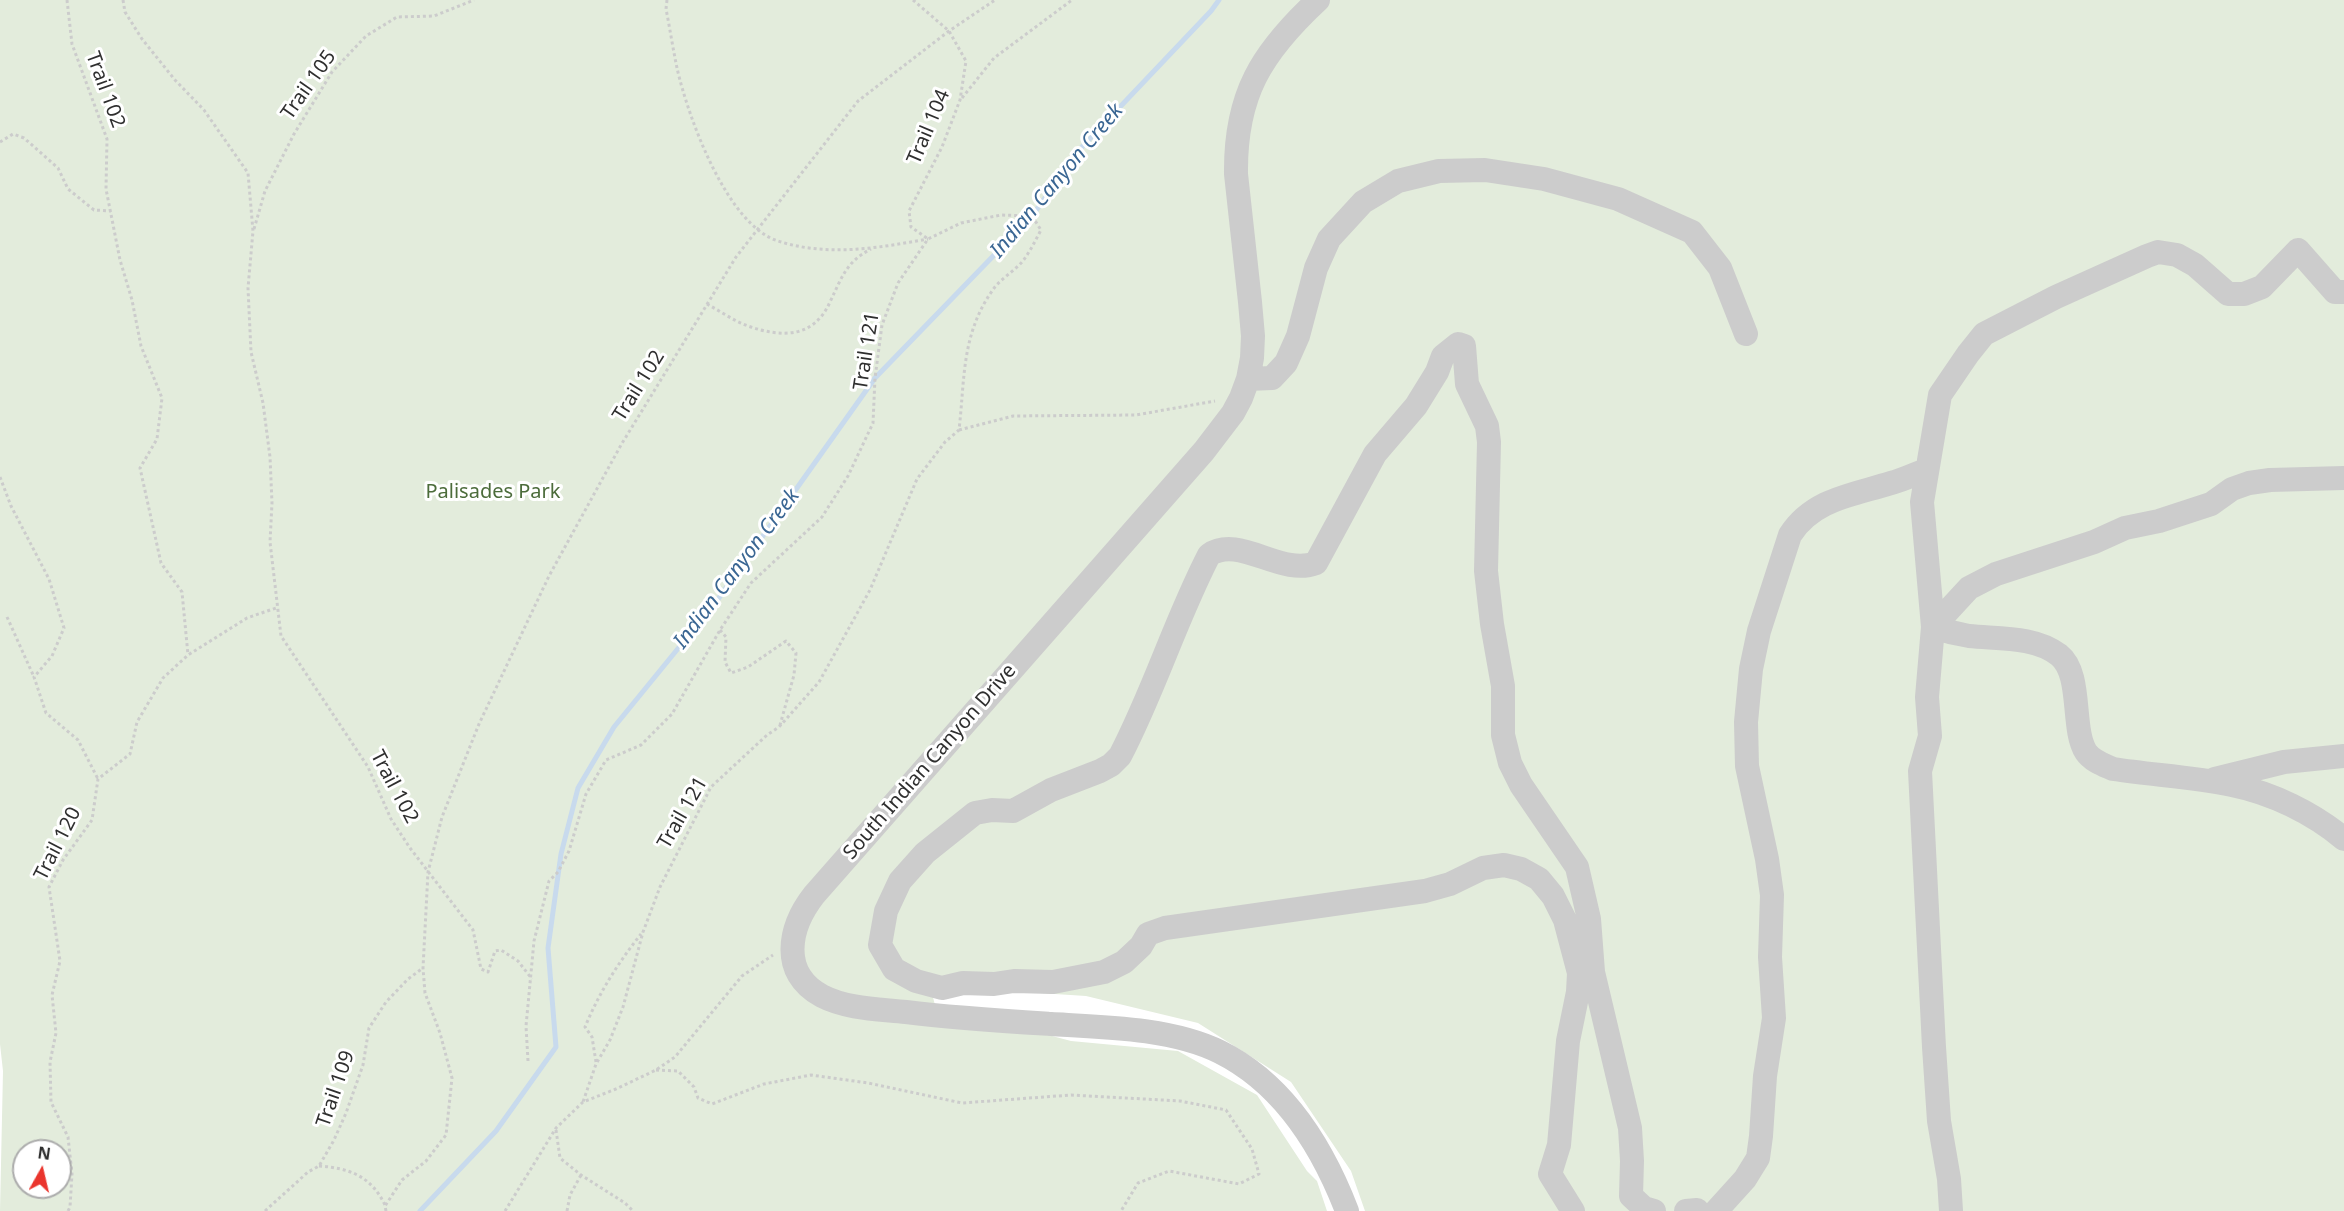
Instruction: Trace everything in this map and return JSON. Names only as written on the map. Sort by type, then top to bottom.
[{"type":"street","name":"South Indian Canyon Drive","points":[[1318,0],[1293,23],[1268,56],[1247,95],[1237,130],[1236,174],[1253,336],[1244,388],[1233,413],[1204,451],[814,895],[804,907],[792,942],[796,967],[802,979],[822,996],[840,1003],[924,1014],[1103,1027],[1159,1034],[1195,1042],[1219,1051],[1256,1074],[1295,1115],[1320,1152],[1347,1211]]},
{"type":"street","points":[[1244,388],[1272,378],[1286,363],[1298,336],[1316,268],[1329,239],[1363,202],[1398,181],[1439,171],[1485,170],[1544,179],[1618,199],[1692,232],[1720,268],[1746,334]]},
{"type":"street","points":[[1951,1211],[1949,1179],[1939,1121],[1920,771],[1930,736],[1926,697],[1934,627],[1922,502],[1940,395],[1984,334],[2065,293],[2158,252],[2177,255],[2195,265],[2228,294],[2244,294],[2262,287],[2298,250],[2336,292],[2344,292]]},
{"type":"street","points":[[1573,1211],[1550,1174],[1559,1145],[1568,1041],[1578,992],[1579,973],[1565,920],[1553,896],[1539,879],[1521,869],[1504,865],[1483,868],[1450,884],[1425,891],[1257,913],[1165,928],[1148,934],[1142,946],[1124,962],[1104,972],[1053,982],[1014,981],[994,984],[963,982],[942,988],[916,981],[894,969],[880,945],[886,911],[900,881],[925,853],[975,813],[992,810],[1013,811],[1051,790],[1100,771],[1120,756],[1149,696],[1170,637],[1209,555],[1217,549],[1230,548],[1293,565],[1307,566],[1316,563],[1375,454],[1416,406],[1437,372],[1443,356],[1459,352],[1467,384],[1487,426],[1490,442],[1486,572],[1503,686],[1503,735],[1510,763],[1521,784],[1577,867],[1589,919],[1593,972],[1630,1128],[1631,1196],[1644,1208],[1654,1211]]},
{"type":"street","points":[[1702,1211],[1745,1179],[1758,1158],[1765,1076],[1774,1018],[1770,957],[1772,895],[1767,859],[1747,766],[1746,722],[1751,669],[1759,631],[1790,535],[1799,520],[1814,509],[1844,496],[1893,483],[1926,470]]},
{"type":"street","points":[[1934,627],[1969,588],[1996,574],[2094,542],[2125,528],[2158,521],[2211,504],[2232,489],[2249,483],[2270,480],[2344,478]]},
{"type":"street","points":[[1934,627],[1967,635],[2010,638],[2038,644],[2060,655],[2068,669],[2086,752],[2098,762],[2113,769],[2234,785],[2285,803],[2327,825],[2344,839]]},
{"type":"street","points":[[2207,781],[2284,762],[2344,756]]},
{"type":"path","name":"Trail 102","points":[[67,0],[72,44],[107,140],[106,189],[120,260],[132,300],[141,346],[162,398],[157,439],[140,468],[161,563],[182,592],[188,655]]},
{"type":"path","points":[[123,0],[125,12],[142,39],[175,80],[204,110],[248,173],[253,231]]},
{"type":"path","name":"Trail 105","points":[[253,231],[265,191],[294,134],[332,72],[366,36],[397,17],[434,16],[474,0]]},
{"type":"path","points":[[667,0],[666,9],[677,70],[698,135],[726,193],[757,231],[776,241],[807,248],[842,250],[873,248],[928,239],[961,223],[1000,215],[1032,216],[1041,230],[1021,262],[993,290],[972,328],[964,362],[959,430],[1013,416],[1136,415],[1194,403],[1244,388]]},
{"type":"path","name":"Trail 104","points":[[914,0],[949,31],[966,61],[960,100],[942,147],[909,211],[911,227],[928,239]]},
{"type":"path","name":"Trail 102","points":[[386,1209],[402,1180],[426,1161],[446,1135],[452,1078],[440,1033],[425,993],[423,968],[428,872],[442,817],[479,724],[549,576],[621,445],[736,257],[858,101],[949,31],[995,0]]},
{"type":"path","points":[[960,100],[994,58],[1072,0]]},
{"type":"path","points":[[0,142],[13,134],[24,138],[58,168],[68,189],[94,210],[111,211]]},
{"type":"path","name":"Trail 102","points":[[253,231],[248,288],[251,352],[263,403],[270,457],[272,503],[270,542],[281,636],[368,767],[391,819],[428,872]]},
{"type":"path","name":"Trail 121","points":[[528,1061],[526,1026],[534,941],[549,881],[558,872],[569,852],[586,794],[606,760],[641,745],[672,714],[720,630],[751,583],[822,517],[848,476],[873,423],[875,378],[882,325],[898,284],[928,239]]},
{"type":"path","points":[[707,304],[748,326],[778,332],[802,332],[820,320],[842,274],[857,256],[873,248]]},
{"type":"path","name":"Trail 121","points":[[583,1102],[596,1064],[610,1040],[623,1007],[643,932],[660,887],[711,787],[767,735],[779,727],[819,682],[870,590],[917,479],[945,442],[959,430]]},
{"type":"path","points":[[0,477],[10,506],[49,579],[64,628],[52,656],[34,677]]},
{"type":"path","points":[[7,616],[34,677],[46,713],[78,740],[98,779],[129,754],[137,722],[164,678],[188,655],[247,618],[276,608]]},
{"type":"path","points":[[720,630],[726,637],[725,662],[731,673],[748,667],[786,641],[796,652],[794,675],[779,727]]},
{"type":"path","name":"Trail 120","points":[[68,1211],[72,1174],[68,1137],[51,1102],[50,1062],[56,1033],[52,995],[60,961],[49,887],[63,860],[92,820],[98,779]]},
{"type":"path","points":[[428,872],[473,930],[481,969],[488,972],[495,951],[501,950],[518,961],[532,979]]},
{"type":"path","points":[[596,1064],[592,1037],[585,1027],[620,961],[643,932]]},
{"type":"path","points":[[505,1211],[556,1128],[583,1102],[656,1070],[675,1058],[742,976],[792,942]]},
{"type":"path","name":"Trail 109","points":[[265,1211],[308,1172],[319,1166],[346,1113],[363,1065],[369,1028],[386,1002],[423,968]]},
{"type":"path","points":[[656,1070],[678,1071],[694,1087],[698,1098],[712,1104],[764,1084],[811,1075],[868,1083],[962,1103],[1071,1095],[1180,1101],[1226,1110],[1252,1149],[1259,1174],[1239,1185],[1169,1171],[1138,1183],[1121,1211]]},
{"type":"path","points":[[556,1128],[561,1158],[581,1175],[625,1203],[633,1211]]},
{"type":"path","points":[[319,1166],[340,1168],[362,1178],[378,1190],[386,1209]]},
{"type":"path","points":[[567,1211],[570,1195],[581,1175]]},
{"type":"green space","name":"Palisades Park","points":[[0,0],[2344,0],[2344,1211],[1365,1211],[1351,1171],[1291,1082],[1198,1023],[1086,996],[930,986],[935,1005],[1071,1041],[1178,1051],[1257,1095],[1307,1171],[1317,1181],[1327,1211],[0,1211],[3,1071],[0,1044]]},
{"type":"waterway","name":"Indian Canyon Creek","points":[[420,1211],[496,1131],[556,1047],[548,948],[561,854],[578,788],[614,727],[716,602],[875,378],[1032,216],[1081,148],[1219,0]]}]
